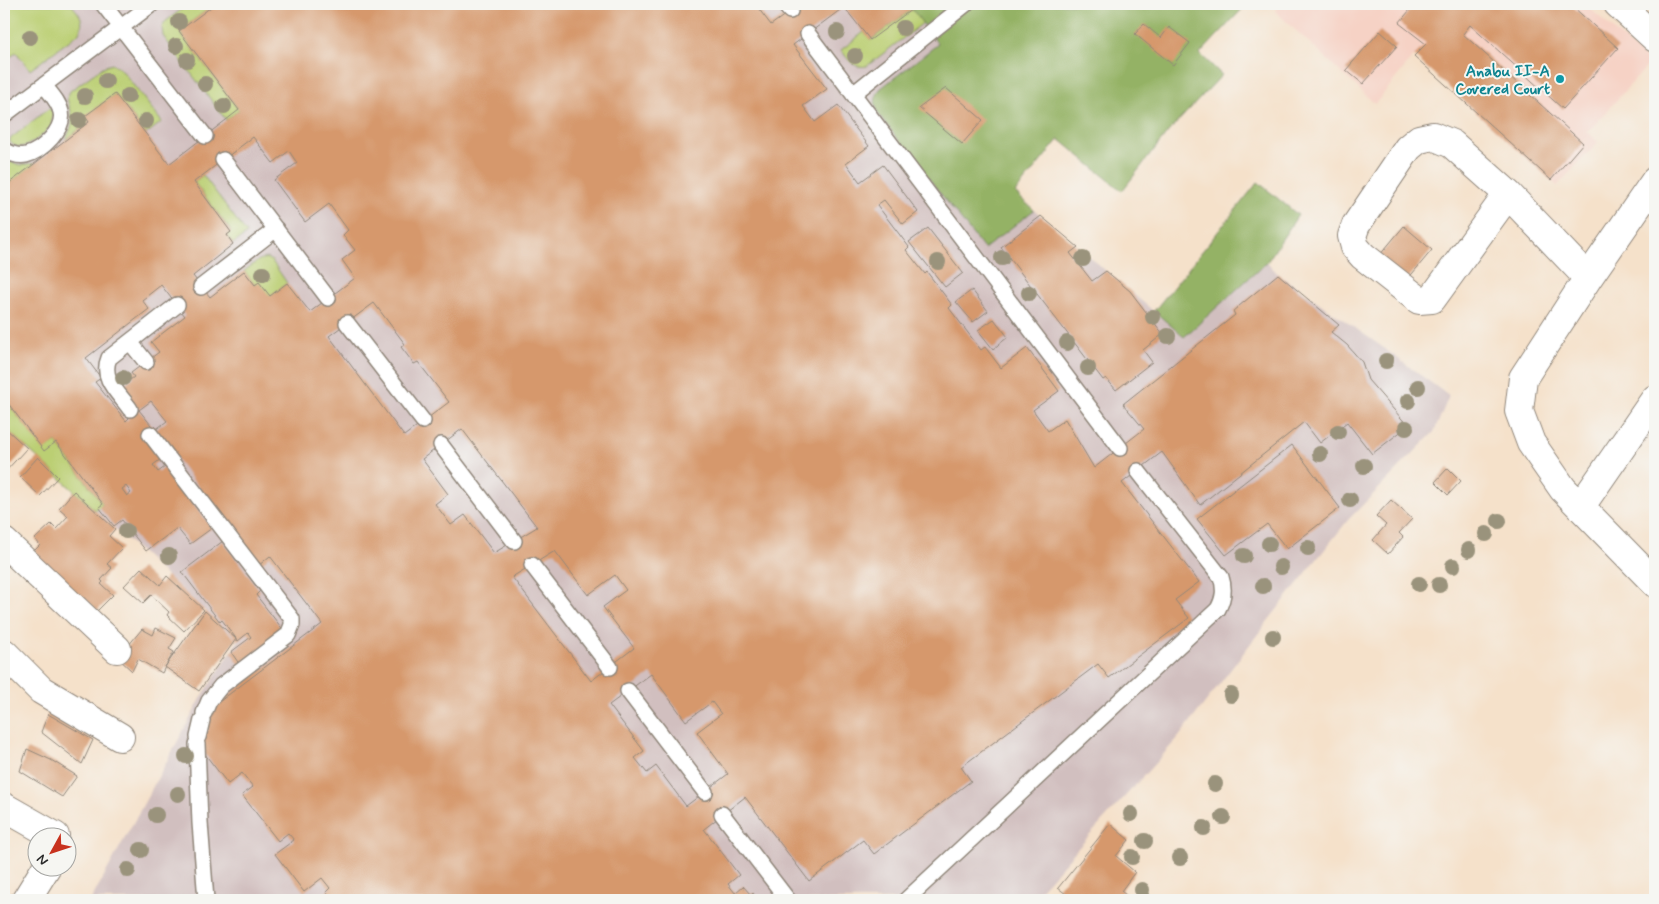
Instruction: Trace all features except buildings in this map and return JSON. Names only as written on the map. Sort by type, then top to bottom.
[{"type":"street","points":[[1618,4],[1655,38]]},
{"type":"street","points":[[1508,194],[1432,299],[1419,300],[1363,256],[1355,247],[1352,236],[1356,225],[1408,148],[1419,139],[1433,136],[1452,144],[1508,194],[1588,278]]},
{"type":"street","points":[[1655,180],[1522,378],[1519,411],[1531,443],[1563,489],[1655,583]]},
{"type":"street","points":[[1580,506],[1655,399]]},
{"type":"street","points":[[4,542],[117,650]]},
{"type":"street","points":[[4,653],[41,690],[120,737]]},
{"type":"street","points":[[4,807],[37,826]]},
{"type":"street","points":[[26,900],[41,876]]},
{"type":"lane","points":[[104,4],[204,136]]},
{"type":"lane","points":[[4,116],[152,4]]},
{"type":"lane","points":[[853,94],[966,4]]},
{"type":"lane","points":[[808,34],[1120,448]]},
{"type":"lane","points":[[4,150],[17,156],[26,155],[35,151],[57,132],[62,120],[61,111],[44,85]]},
{"type":"lane","points":[[223,160],[328,298]]},
{"type":"lane","points":[[201,287],[276,229]]},
{"type":"lane","points":[[130,409],[106,374],[109,358],[177,305]]},
{"type":"lane","points":[[347,323],[423,422]]},
{"type":"lane","points":[[130,342],[146,362]]},
{"type":"lane","points":[[150,434],[292,620],[288,635],[222,686],[209,701],[203,717],[197,741],[200,822],[206,900]]},
{"type":"lane","points":[[441,446],[514,541]]},
{"type":"lane","points":[[906,900],[1218,609],[1222,602],[1224,585],[1221,577],[1138,471]]},
{"type":"lane","points":[[532,565],[610,667]]},
{"type":"lane","points":[[628,691],[705,792]]},
{"type":"lane","points":[[722,814],[788,900]]},
{"type":"shaded area","points":[[30,4],[1050,4],[1014,193],[1184,337],[1267,262],[1278,274],[1449,396],[1434,432],[1348,520],[1178,738],[1031,900],[91,900],[203,695],[238,641],[4,427],[4,24]]},
{"type":"shaded area","points":[[1282,4],[1585,4],[1650,63],[1588,132],[1598,142],[1557,186],[1414,56],[1375,104],[1275,11]]},
{"type":"green space","points":[[6,4],[71,4],[81,18],[82,25],[78,34],[30,70],[16,52],[4,62],[4,6]]},
{"type":"green space","points":[[189,4],[215,4],[179,31],[239,110],[226,120],[163,36],[162,27],[166,21]]},
{"type":"green space","points":[[919,4],[1247,4],[1200,54],[1222,75],[1168,132],[1122,191],[1059,139],[1015,193],[1034,210],[984,249],[879,115],[876,108],[875,102],[880,89],[938,44],[912,9]]},
{"type":"green space","points":[[912,9],[923,23],[867,66],[854,65],[841,50],[864,32],[871,40]]},
{"type":"green space","points":[[112,64],[121,69],[162,122],[146,134],[115,94],[86,116],[89,122],[65,140],[72,123],[68,102],[70,91],[103,67]]},
{"type":"green space","points":[[48,109],[51,109],[53,112],[51,127],[42,135],[26,146],[15,146],[10,142],[10,139]]},
{"type":"green space","points":[[4,160],[21,165],[36,163],[4,187]]},
{"type":"green space","points":[[203,175],[247,234],[233,244],[227,235],[231,231],[194,182]]},
{"type":"green space","points":[[1258,182],[1298,215],[1267,262],[1184,337],[1154,311]]},
{"type":"green space","points":[[266,258],[272,261],[287,283],[270,296],[255,285],[244,271],[259,260]]},
{"type":"green space","points":[[4,398],[44,450],[56,442],[103,504],[95,510],[4,427]]},
{"type":"place","name":"Anabu II-A Covered Court","points":[[1560,79]]}]
